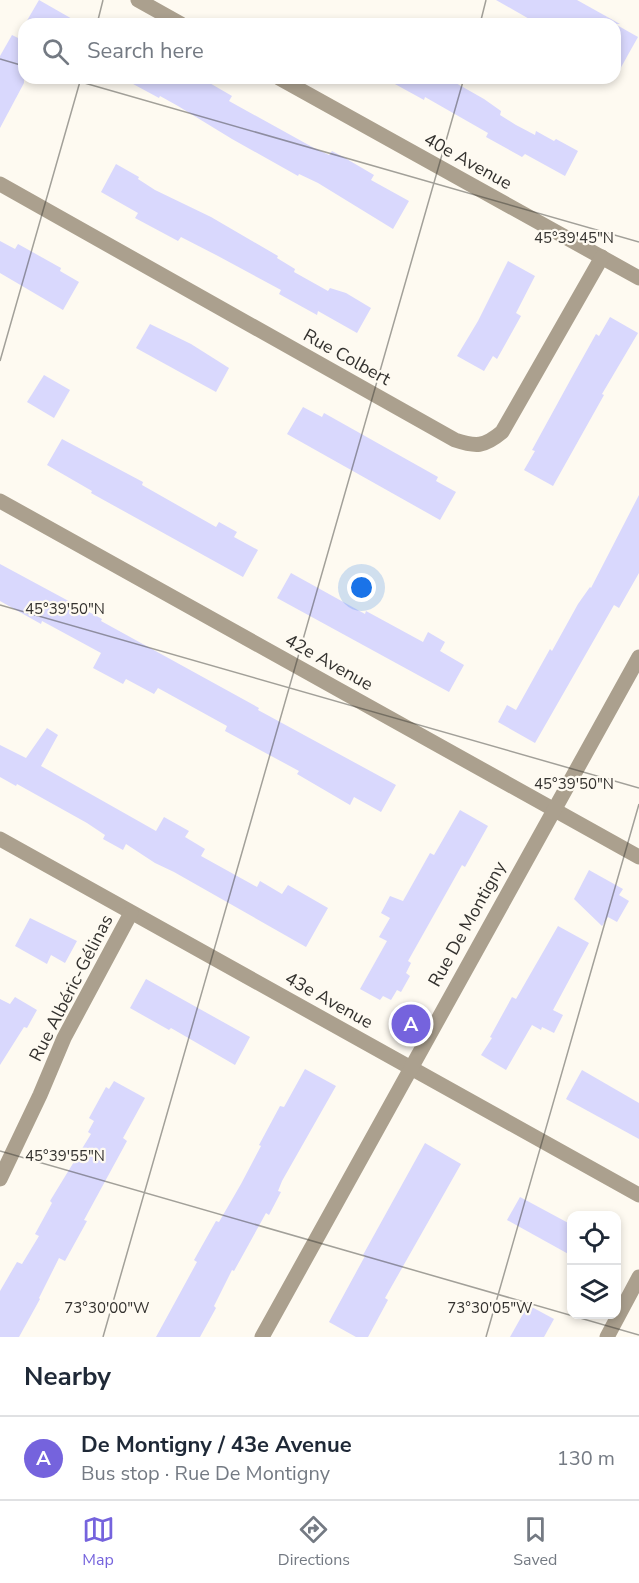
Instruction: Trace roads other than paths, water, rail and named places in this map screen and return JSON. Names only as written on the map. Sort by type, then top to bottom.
[{"type":"street","points":[[138,0],[170,18]]},
{"type":"street","name":"40e Avenue","points":[[290,84],[639,278]]},
{"type":"street","name":"Rue Colbert","points":[[0,184],[455,440],[471,445],[489,443],[502,432],[602,257]]},
{"type":"street","name":"42e Avenue","points":[[0,501],[639,857]]},
{"type":"street","name":"Rue De Montigny","points":[[262,1337],[639,657]]},
{"type":"street","name":"43e Avenue","points":[[0,839],[639,1195]]},
{"type":"street","name":"Rue Albéric-Gélinas","points":[[0,1179],[64,1038],[131,913]]},
{"type":"street","points":[[607,1337],[639,1277]]},
{"type":"place","name":"De Montigny / 43e Avenue","points":[[411,1024]]}]
